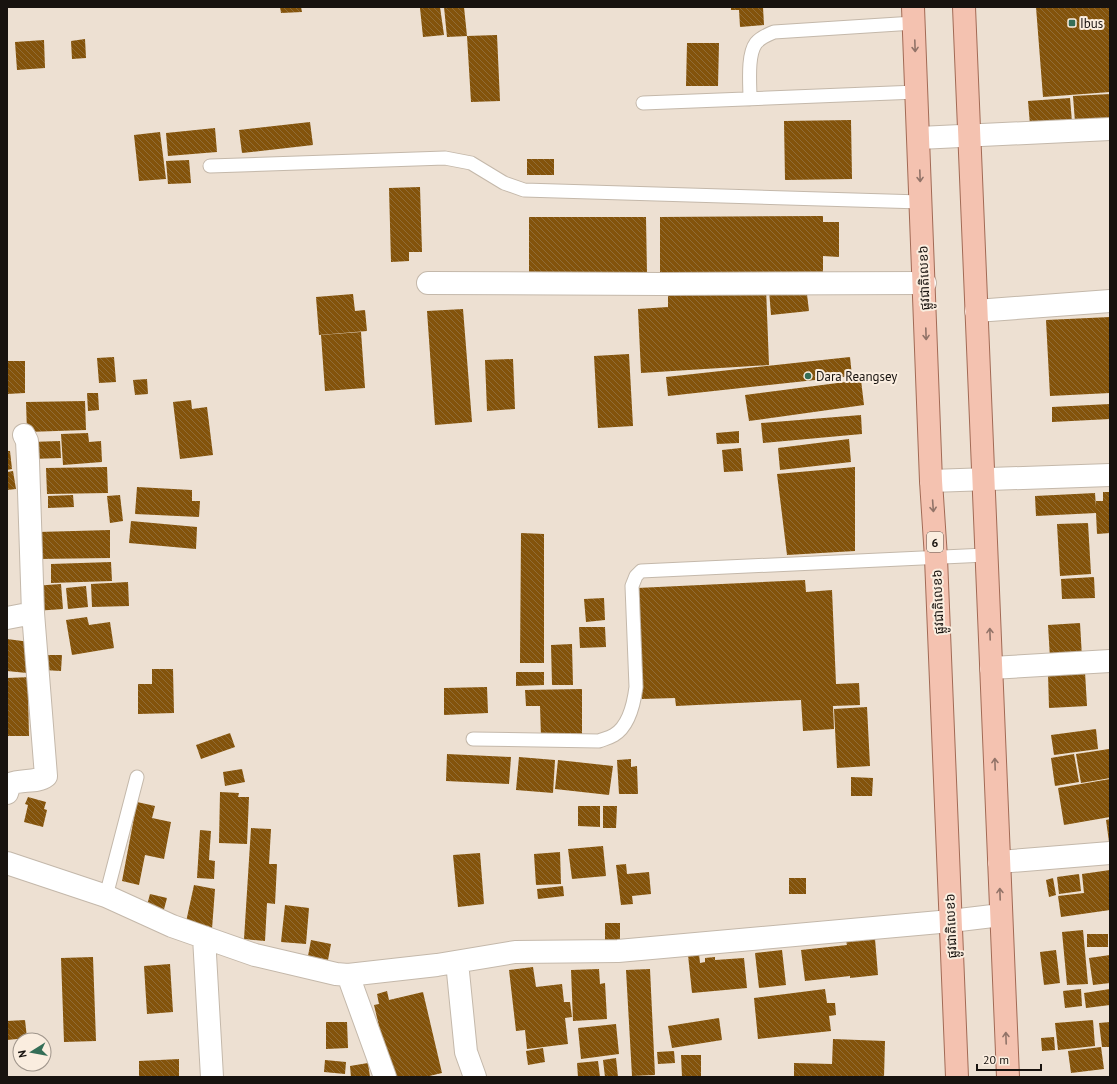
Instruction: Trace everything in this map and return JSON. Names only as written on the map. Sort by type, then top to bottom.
[{"type":"main road","points":[[964,7],[1008,1077]]},
{"type":"main road","name":"ផ្លូវជាតិលេខ៦","points":[[914,15],[925,283],[931,481],[936,558],[957,1077]]},
{"type":"street","points":[[919,138],[1110,129]]},
{"type":"street","points":[[428,283],[925,283]]},
{"type":"street","points":[[976,311],[1110,301]]},
{"type":"street","points":[[7,793],[10,784],[17,781],[42,779],[46,776],[34,614],[27,441],[24,435]]},
{"type":"street","points":[[931,481],[1110,475]]},
{"type":"street","points":[[7,618],[34,614]]},
{"type":"street","points":[[991,668],[1110,661]]},
{"type":"street","points":[[999,862],[1110,854]]},
{"type":"street","points":[[7,862],[106,896],[172,926],[255,955],[336,974],[348,975],[438,966],[515,952],[618,951],[951,921],[1001,915]]},
{"type":"street","points":[[204,937],[212,1077]]},
{"type":"street","points":[[457,962],[466,1052],[476,1077]]},
{"type":"street","points":[[348,975],[386,1077]]},
{"type":"lane","points":[[750,99],[750,58],[755,44],[762,37],[774,32],[914,15]]},
{"type":"lane","points":[[643,103],[917,92]]},
{"type":"lane","points":[[210,166],[445,158],[471,163],[504,184],[524,190],[921,202]]},
{"type":"lane","points":[[473,739],[599,741],[613,735],[621,729],[634,701],[636,687],[632,586],[636,576],[642,571],[986,555]]},
{"type":"lane","points":[[106,896],[137,777]]},
{"type":"building","points":[[280,7],[301,7],[302,12],[281,13]]},
{"type":"building","points":[[440,7],[444,35],[423,37],[420,8]]},
{"type":"building","points":[[444,7],[464,7],[467,36],[447,37]]},
{"type":"building","points":[[731,7],[763,7],[764,25],[740,27],[739,10],[731,10]]},
{"type":"building","points":[[1036,7],[1110,7],[1110,92],[1043,97]]},
{"type":"building","points":[[497,35],[500,101],[471,102],[467,36]]},
{"type":"building","points":[[85,39],[86,58],[72,59],[71,41]]},
{"type":"building","points":[[44,40],[45,68],[17,70],[15,42]]},
{"type":"building","points":[[687,43],[719,43],[718,86],[686,86]]},
{"type":"building","points":[[1110,94],[1110,119],[1075,122],[1073,96]]},
{"type":"building","points":[[1070,98],[1072,122],[1030,125],[1028,101]]},
{"type":"building","points":[[851,120],[852,179],[785,180],[784,121]]},
{"type":"building","points":[[310,122],[313,145],[242,153],[239,130]]},
{"type":"building","points":[[215,128],[217,152],[168,156],[166,133]]},
{"type":"building","points":[[160,132],[166,179],[139,181],[134,135]]},
{"type":"building","points":[[527,159],[554,159],[554,175],[527,175]]},
{"type":"building","points":[[189,160],[191,183],[168,184],[166,161]]},
{"type":"building","points":[[420,187],[422,252],[409,252],[409,261],[391,262],[389,188]]},
{"type":"building","points":[[823,216],[823,222],[839,222],[839,257],[823,256],[823,273],[660,274],[660,217]]},
{"type":"building","points":[[529,217],[646,217],[647,274],[529,274]]},
{"type":"building","points":[[806,286],[809,311],[771,315],[769,290]]},
{"type":"building","points":[[766,288],[769,365],[641,373],[638,309],[668,307],[668,292]]},
{"type":"building","points":[[353,294],[355,311],[365,310],[367,331],[319,335],[316,297]]},
{"type":"building","points":[[463,309],[472,422],[435,425],[427,311]]},
{"type":"building","points":[[1110,317],[1110,393],[1050,396],[1046,320]]},
{"type":"building","points":[[361,332],[365,388],[325,391],[321,335]]},
{"type":"building","points":[[629,354],[633,426],[598,428],[594,356]]},
{"type":"building","points":[[114,357],[116,382],[99,383],[97,358]]},
{"type":"building","points":[[850,357],[852,376],[668,396],[666,377]]},
{"type":"building","points":[[513,359],[515,409],[487,411],[485,360]]},
{"type":"building","points":[[7,361],[25,361],[25,393],[7,394]]},
{"type":"building","points":[[147,379],[148,394],[135,395],[133,380]]},
{"type":"building","points":[[861,380],[864,405],[749,421],[745,395]]},
{"type":"building","points":[[87,393],[98,393],[99,410],[88,411]]},
{"type":"building","points":[[191,400],[192,409],[207,407],[213,455],[180,459],[173,402]]},
{"type":"building","points":[[85,401],[86,430],[27,432],[26,402]]},
{"type":"building","points":[[1110,404],[1110,419],[1052,422],[1052,407]]},
{"type":"building","points":[[861,415],[862,434],[763,443],[761,423]]},
{"type":"building","points":[[739,431],[739,443],[717,444],[716,433]]},
{"type":"building","points":[[88,433],[89,442],[101,441],[102,462],[63,465],[61,434]]},
{"type":"building","points":[[849,439],[851,462],[780,470],[778,448]]},
{"type":"building","points":[[60,441],[61,458],[32,459],[31,442]]},
{"type":"building","points":[[741,448],[743,471],[724,472],[722,450]]},
{"type":"building","points":[[7,451],[10,451],[12,469],[7,470]]},
{"type":"building","points":[[107,467],[108,493],[47,494],[46,468]]},
{"type":"building","points":[[855,467],[855,551],[787,555],[777,474]]},
{"type":"building","points":[[13,471],[16,489],[7,490],[7,472]]},
{"type":"building","points":[[137,487],[192,490],[192,501],[200,501],[199,517],[135,514]]},
{"type":"building","points":[[1103,492],[1110,492],[1110,533],[1097,534],[1096,513],[1036,516],[1035,496],[1095,493],[1096,507],[1096,501],[1103,501]]},
{"type":"building","points":[[73,495],[74,507],[48,508],[48,496]]},
{"type":"building","points":[[120,495],[123,521],[110,523],[107,496]]},
{"type":"building","points":[[131,521],[197,527],[196,549],[129,543]]},
{"type":"building","points":[[1088,523],[1091,574],[1060,576],[1057,524]]},
{"type":"building","points":[[110,530],[110,558],[38,559],[38,532]]},
{"type":"building","points":[[521,533],[544,534],[544,663],[520,663]]},
{"type":"building","points":[[111,562],[112,581],[51,583],[51,564]]},
{"type":"building","points":[[1094,577],[1095,598],[1062,599],[1061,579]]},
{"type":"building","points":[[805,580],[806,592],[832,590],[836,684],[859,683],[860,705],[833,706],[834,729],[803,731],[801,700],[676,706],[675,698],[642,699],[637,588]]},
{"type":"building","points":[[128,582],[129,606],[92,607],[91,584]]},
{"type":"building","points":[[61,584],[63,609],[35,611],[33,586]]},
{"type":"building","points":[[86,586],[88,607],[68,609],[66,588]]},
{"type":"building","points":[[604,598],[605,620],[586,622],[584,599]]},
{"type":"building","points":[[87,617],[89,625],[110,622],[114,648],[72,655],[66,620]]},
{"type":"building","points":[[1080,623],[1082,657],[1050,658],[1048,625]]},
{"type":"building","points":[[579,627],[605,627],[606,647],[580,648]]},
{"type":"building","points":[[7,639],[30,642],[27,673],[7,671]]},
{"type":"building","points":[[572,644],[573,685],[552,685],[551,645]]},
{"type":"building","points":[[44,655],[62,655],[61,671],[43,670]]},
{"type":"building","points":[[152,669],[173,669],[174,713],[138,714],[138,684],[152,684]]},
{"type":"building","points":[[516,672],[544,672],[544,685],[516,686]]},
{"type":"building","points":[[1085,672],[1087,706],[1049,708],[1048,673]]},
{"type":"building","points":[[32,677],[33,696],[28,696],[29,736],[7,736],[7,678]]},
{"type":"building","points":[[487,687],[488,713],[444,715],[444,688]]},
{"type":"building","points":[[582,689],[582,737],[541,737],[540,706],[526,706],[525,690]]},
{"type":"building","points":[[867,707],[870,766],[837,768],[834,709]]},
{"type":"building","points":[[1096,729],[1098,749],[1054,755],[1051,735]]},
{"type":"building","points":[[230,733],[235,747],[201,759],[196,745]]},
{"type":"building","points":[[1109,749],[1110,778],[1081,783],[1076,754]]},
{"type":"building","points":[[447,754],[511,757],[509,784],[446,781]]},
{"type":"building","points":[[1074,754],[1079,782],[1055,786],[1051,758]]},
{"type":"building","points":[[519,757],[555,760],[553,793],[516,790]]},
{"type":"building","points":[[631,759],[631,767],[637,766],[638,794],[619,794],[617,760]]},
{"type":"building","points":[[558,760],[613,766],[609,795],[555,789]]},
{"type":"building","points":[[242,769],[245,782],[225,786],[223,772]]},
{"type":"building","points":[[851,777],[873,778],[872,796],[851,796]]},
{"type":"building","points":[[1110,779],[1110,817],[1064,825],[1058,788]]},
{"type":"building","points":[[220,792],[239,793],[238,797],[249,797],[247,844],[219,843]]},
{"type":"building","points":[[28,797],[46,802],[44,809],[47,810],[43,827],[24,822],[28,805],[25,804]]},
{"type":"building","points":[[137,802],[155,806],[152,818],[171,822],[164,859],[145,855],[139,885],[122,881]]},
{"type":"building","points":[[578,806],[600,806],[600,827],[578,826]]},
{"type":"building","points":[[603,806],[617,806],[616,828],[603,828]]},
{"type":"building","points":[[1110,819],[1110,842],[1109,842],[1106,820]]},
{"type":"building","points":[[251,828],[271,829],[269,864],[277,864],[275,904],[267,903],[265,941],[244,939]]},
{"type":"building","points":[[200,830],[211,831],[209,860],[215,861],[214,879],[197,878]]},
{"type":"building","points":[[603,846],[606,876],[572,879],[568,849]]},
{"type":"building","points":[[560,852],[561,884],[536,885],[534,854]]},
{"type":"building","points":[[480,853],[484,904],[458,907],[453,855]]},
{"type":"building","points":[[626,864],[627,874],[649,872],[651,894],[632,896],[633,904],[621,905],[616,865]]},
{"type":"building","points":[[1110,870],[1110,910],[1061,917],[1058,896],[1084,893],[1082,874]]},
{"type":"building","points":[[1079,874],[1081,891],[1059,894],[1057,877]]},
{"type":"building","points":[[789,878],[806,878],[806,894],[789,894]]},
{"type":"building","points":[[1053,878],[1056,895],[1049,897],[1046,880]]},
{"type":"building","points":[[194,885],[215,889],[212,929],[186,922]]},
{"type":"building","points":[[563,886],[564,896],[538,899],[537,889]]},
{"type":"building","points":[[150,894],[167,898],[163,913],[146,909]]},
{"type":"building","points":[[285,905],[309,908],[306,944],[281,942]]},
{"type":"building","points":[[605,923],[620,923],[620,943],[605,943]]},
{"type":"building","points":[[1083,930],[1088,984],[1067,985],[1062,932]]},
{"type":"building","points":[[1087,934],[1108,934],[1108,947],[1087,947]]},
{"type":"building","points":[[875,939],[878,975],[850,978],[850,976],[805,981],[801,950],[847,945],[846,941]]},
{"type":"building","points":[[311,940],[331,944],[328,960],[308,956]]},
{"type":"building","points":[[782,950],[786,985],[759,988],[755,953]]},
{"type":"building","points":[[1056,950],[1060,983],[1044,985],[1040,952]]},
{"type":"building","points":[[699,954],[700,963],[705,962],[705,958],[715,957],[715,960],[744,958],[747,988],[692,993],[688,955]]},
{"type":"building","points":[[1110,955],[1110,983],[1093,985],[1089,958]]},
{"type":"building","points":[[93,957],[96,1041],[64,1042],[61,958]]},
{"type":"building","points":[[170,964],[173,1012],[147,1014],[144,966]]},
{"type":"building","points":[[533,967],[536,987],[562,984],[564,1002],[570,1002],[572,1017],[565,1018],[568,1044],[527,1049],[525,1030],[516,1031],[509,970]]},
{"type":"building","points":[[599,969],[600,984],[605,983],[607,1019],[573,1021],[571,970]]},
{"type":"building","points":[[650,969],[655,1075],[632,1076],[626,970]]},
{"type":"building","points":[[825,989],[827,1003],[835,1003],[836,1015],[829,1016],[831,1031],[758,1039],[754,998]]},
{"type":"building","points":[[1081,989],[1082,1006],[1065,1008],[1063,991]]},
{"type":"building","points":[[1110,989],[1110,1005],[1086,1008],[1084,993]]},
{"type":"building","points":[[387,991],[389,1000],[423,992],[442,1073],[425,1077],[391,1077],[374,1005],[379,1004],[377,994]]},
{"type":"building","points":[[719,1018],[722,1040],[672,1048],[668,1026]]},
{"type":"building","points":[[25,1020],[26,1032],[12,1032],[12,1040],[7,1040],[7,1021]]},
{"type":"building","points":[[1093,1020],[1095,1046],[1058,1050],[1055,1023]]},
{"type":"building","points":[[326,1022],[347,1022],[348,1048],[326,1049]]},
{"type":"building","points":[[1110,1022],[1110,1047],[1102,1047],[1099,1023]]},
{"type":"building","points":[[616,1024],[619,1054],[581,1059],[578,1028]]},
{"type":"building","points":[[1054,1037],[1055,1050],[1042,1051],[1041,1038]]},
{"type":"building","points":[[833,1039],[885,1041],[884,1077],[794,1077],[794,1063],[832,1064]]},
{"type":"building","points":[[1101,1047],[1104,1069],[1071,1073],[1068,1051]]},
{"type":"building","points":[[543,1048],[545,1062],[528,1065],[526,1051]]},
{"type":"building","points":[[674,1051],[675,1063],[658,1064],[657,1052]]},
{"type":"building","points":[[681,1055],[701,1055],[701,1077],[682,1077]]},
{"type":"building","points":[[616,1058],[618,1077],[605,1077],[603,1060]]},
{"type":"building","points":[[179,1059],[179,1077],[139,1077],[139,1061]]},
{"type":"building","points":[[325,1060],[346,1062],[345,1074],[324,1072]]},
{"type":"building","points":[[598,1061],[600,1077],[578,1077],[577,1063]]},
{"type":"building","points":[[368,1063],[370,1077],[351,1077],[350,1066]]},
{"type":"place","name":"Ibus","points":[[1072,23]]},
{"type":"place","name":"Dara Reangsey","points":[[808,376]]}]
